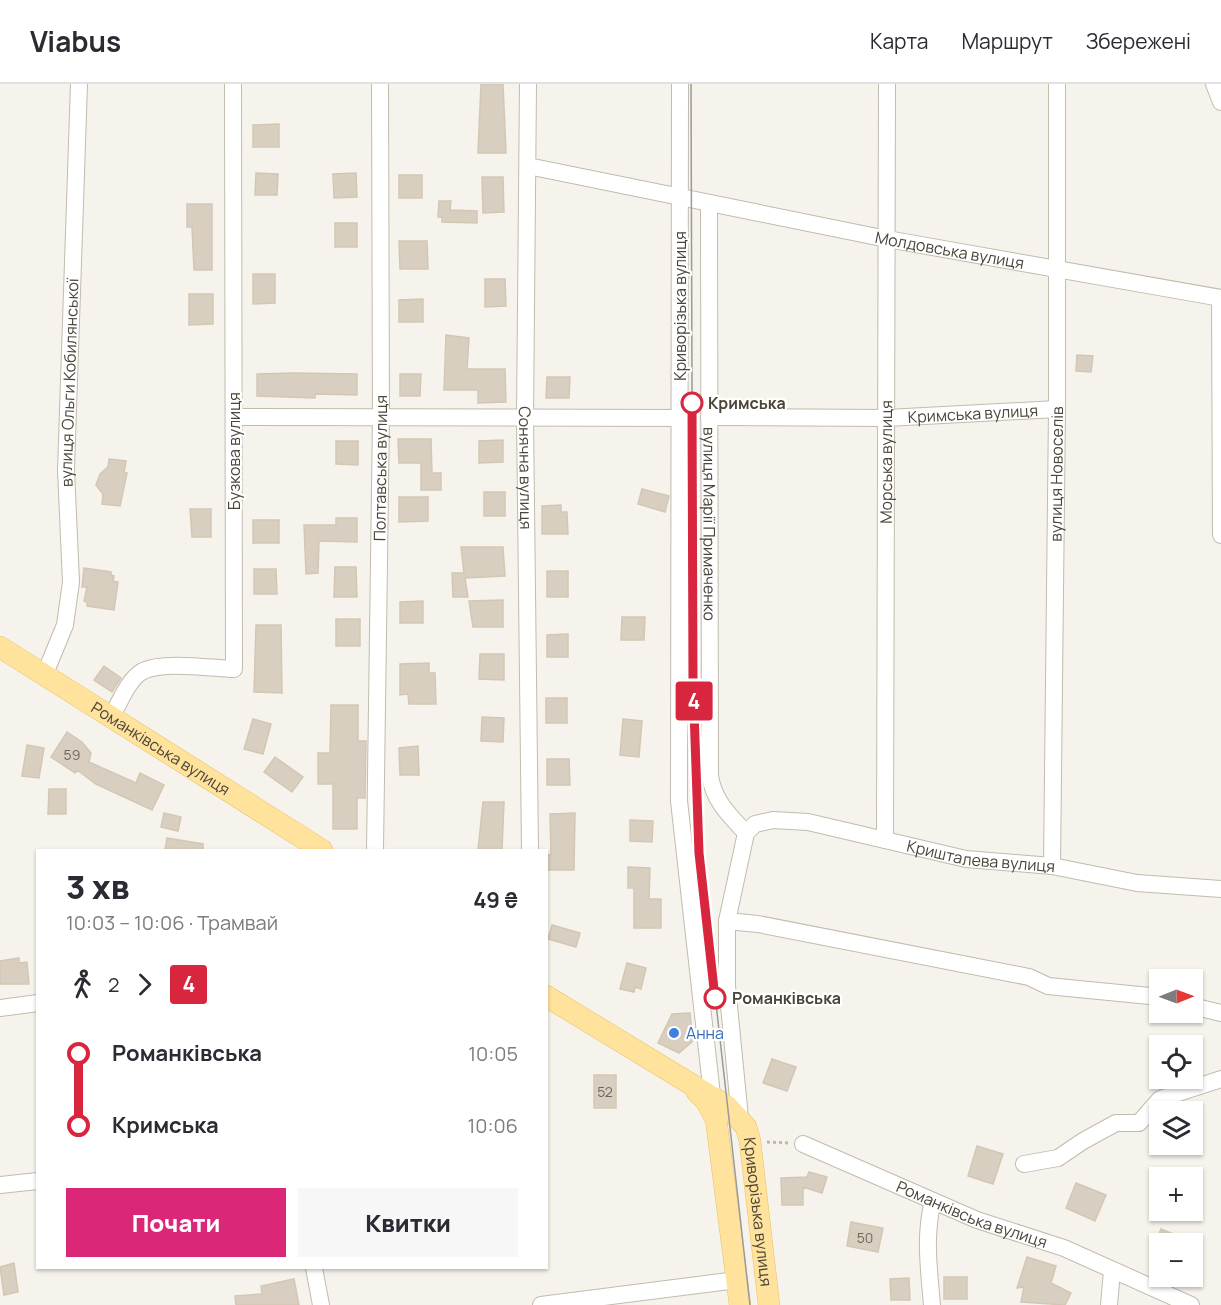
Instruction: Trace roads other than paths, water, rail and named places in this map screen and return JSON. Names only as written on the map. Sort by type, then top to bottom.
[{"type":"main road","name":"Романківська вулиця","points":[[0,647],[320,849]]},
{"type":"main road","points":[[548,997],[684,1078]]},
{"type":"main road","name":"Криворізька вулиця","points":[[684,1078],[740,1118],[746,1127],[750,1141],[769,1305]]},
{"type":"main road","name":"Криворізька вулиця","points":[[684,1078],[706,1101],[716,1119],[740,1305]]},
{"type":"street","name":"вулиця Ольги Кобилянської","points":[[44,676],[65,625],[71,582],[66,470],[79,84]]},
{"type":"street","name":"Бузкова вулиця","points":[[111,718],[128,688],[142,672],[163,667],[234,669],[233,84]]},
{"type":"street","name":"Полтавська вулиця","points":[[375,849],[381,417],[380,84]]},
{"type":"street","name":"Сонячна вулиця","points":[[528,84],[525,418],[530,849]]},
{"type":"street","points":[[680,84],[681,197]]},
{"type":"street","name":"Морська вулиця","points":[[885,840],[887,84]]},
{"type":"street","name":"вулиця Новоселів","points":[[1052,866],[1058,269],[1057,84]]},
{"type":"street","points":[[1214,84],[1221,102]]},
{"type":"street","name":"Молдовська вулиця","points":[[528,166],[887,239],[1221,298]]},
{"type":"street","name":"Криворізька вулиця","points":[[681,197],[679,801],[716,1119]]},
{"type":"street","name":"вулиця Марії Примаченко","points":[[710,203],[710,776],[713,793],[723,809],[746,833]]},
{"type":"street","points":[[1221,298],[1221,535]]},
{"type":"street","name":"Кримська вулиця","points":[[709,417],[887,418],[1057,409]]},
{"type":"street","points":[[234,417],[680,418]]},
{"type":"street","name":"Кришталева вулиця","points":[[746,833],[755,824],[772,820],[808,822],[966,859],[1052,866],[1137,883],[1221,889]]},
{"type":"street","points":[[740,1118],[727,986],[727,921],[738,859],[746,833]]},
{"type":"street","points":[[727,921],[758,924],[1029,977],[1048,986],[1149,996]]},
{"type":"street","points":[[0,1008],[36,1003]]},
{"type":"street","points":[[1203,1009],[1221,1013]]},
{"type":"street","points":[[1024,1164],[1058,1158],[1116,1123],[1139,1123],[1160,1099],[1221,1079]]},
{"type":"street","name":"Романківська вулиця","points":[[803,1144],[977,1221],[1064,1248],[1191,1305]]},
{"type":"street","points":[[0,1185],[36,1180]]},
{"type":"street","points":[[932,1305],[927,1223],[933,1201]]},
{"type":"street","points":[[314,1269],[321,1305]]},
{"type":"street","points":[[1109,1305],[1112,1271]]},
{"type":"street","points":[[541,1305],[737,1280]]},
{"type":"tram line","points":[[691,84],[693,682],[699,853],[750,1305]]},
{"type":"tram line","name":"4","points":[[692,403],[693,682],[699,853],[715,998]]},
{"type":"place","name":"Кримська","points":[[692,403]]},
{"type":"place","name":"Романківська","points":[[715,998]]},
{"type":"place","name":"Анна","points":[[674,1033]]}]
